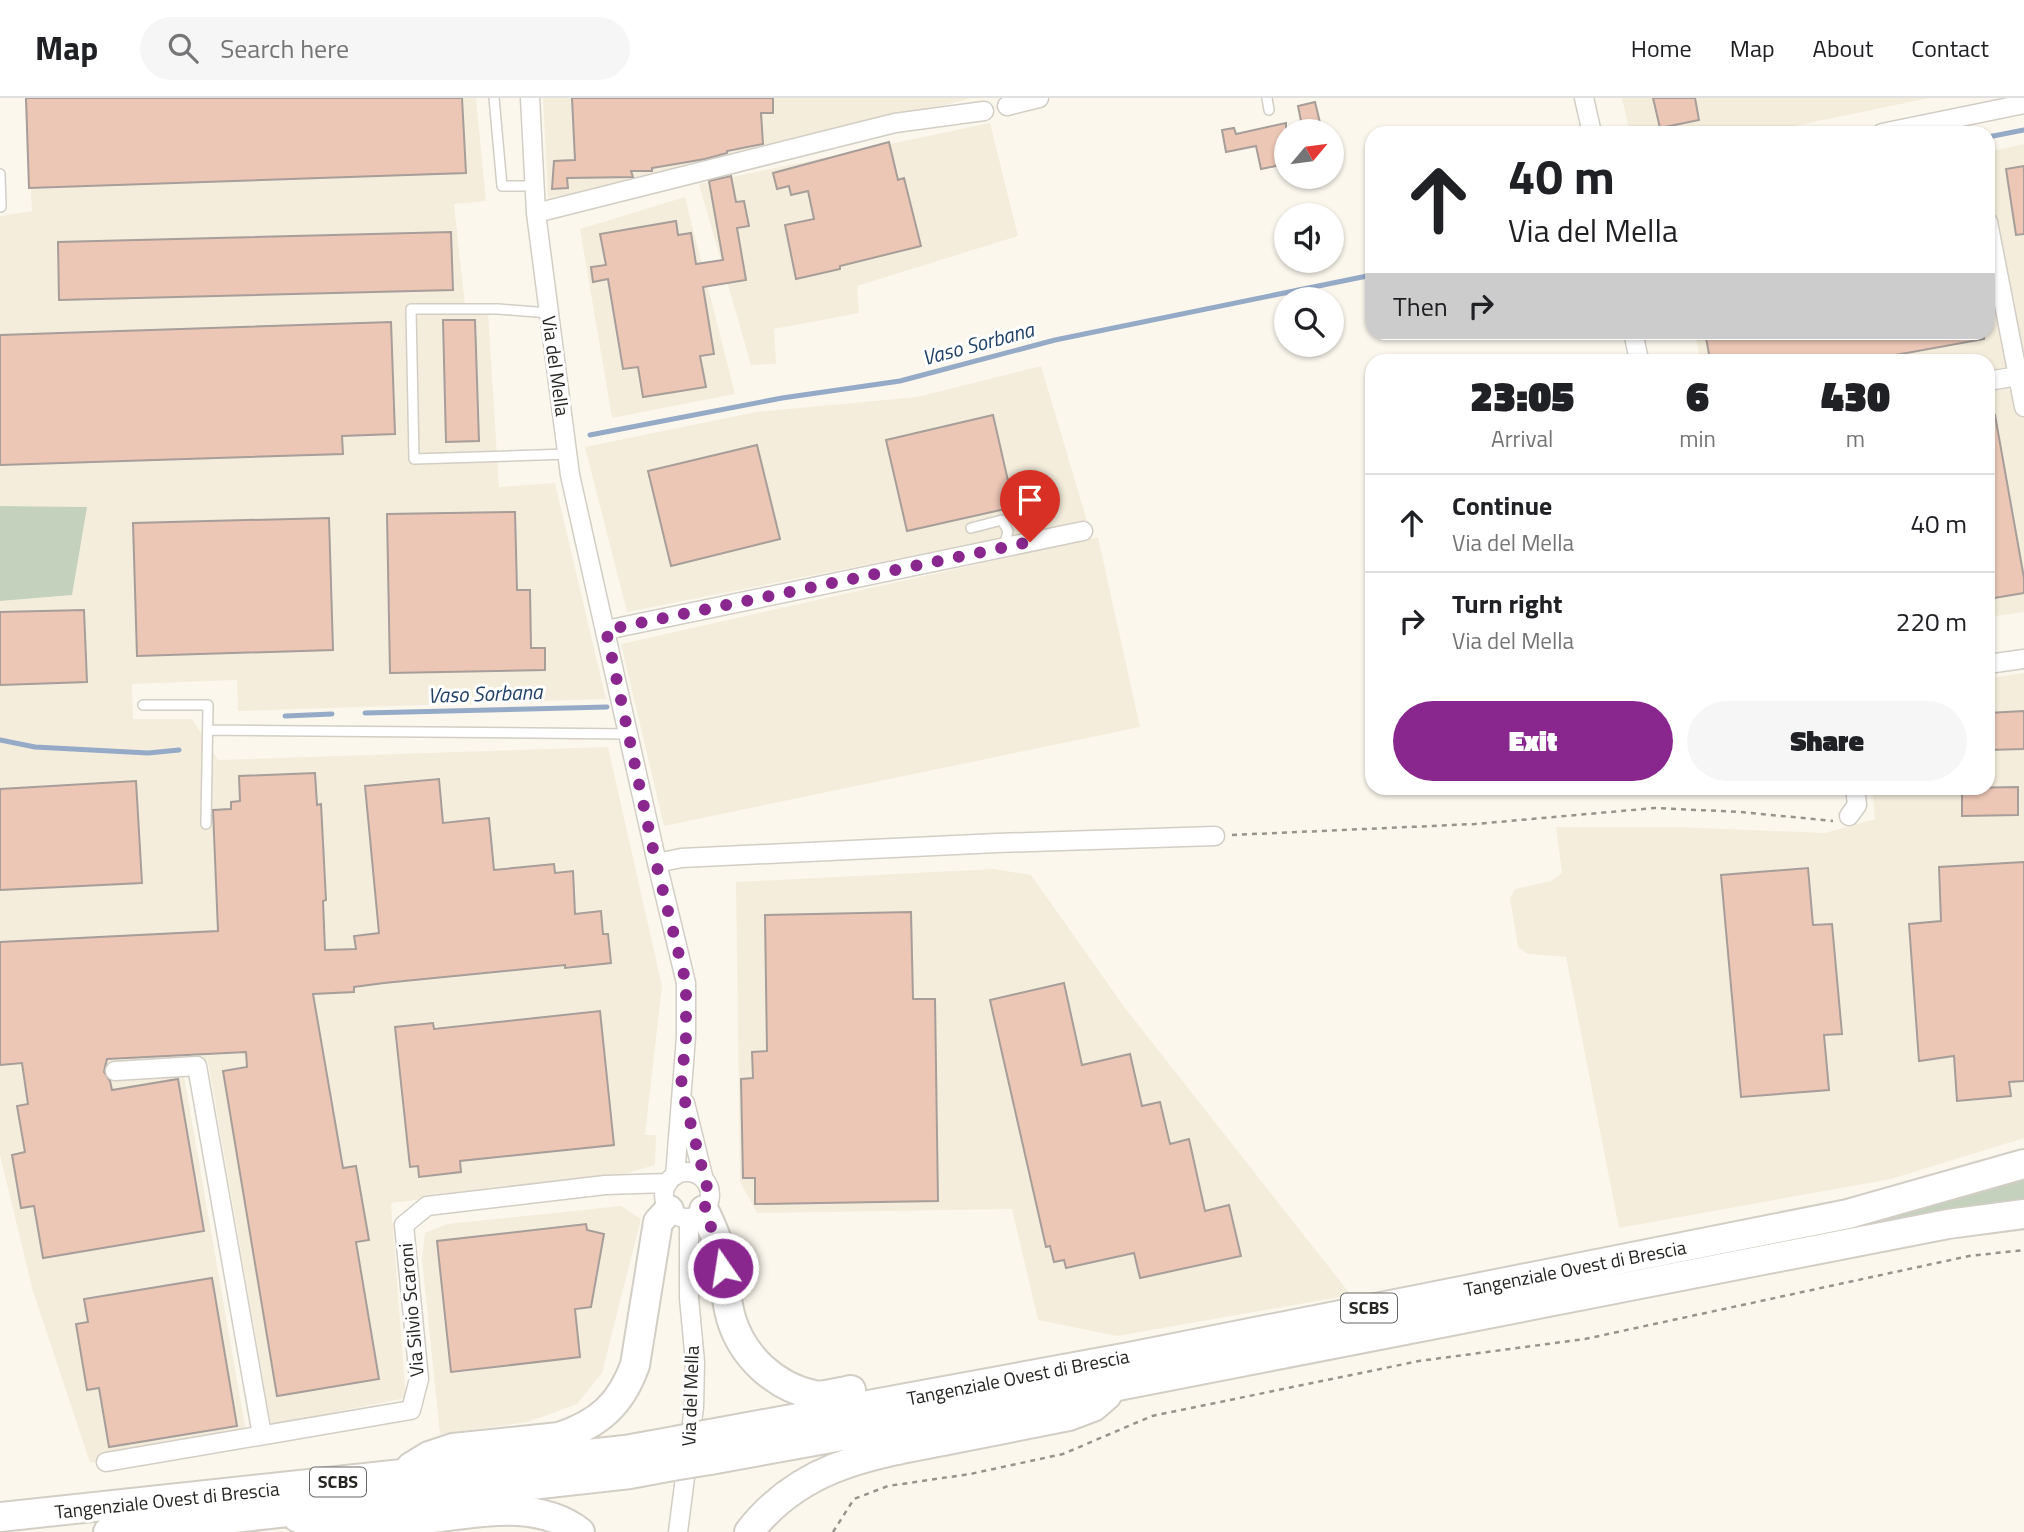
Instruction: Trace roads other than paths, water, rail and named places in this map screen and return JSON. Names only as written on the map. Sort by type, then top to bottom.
[{"type":"main road","name":"Tangenziale Ovest di Brescia","points":[[108,1532],[630,1474],[674,1454],[1306,1320],[1848,1214],[2024,1164]]},
{"type":"main road","points":[[394,1476],[429,1456],[453,1448],[559,1437],[574,1432],[605,1413],[627,1387],[635,1365],[658,1222],[678,1199],[718,1244],[731,1318],[739,1339],[752,1359],[768,1374],[790,1386],[816,1395],[873,1387],[1066,1349],[1090,1349],[1129,1357]]},
{"type":"main road","name":"Tangenziale Ovest di Brescia","points":[[710,1447],[1118,1386],[1948,1224],[2024,1214]]},
{"type":"main road","points":[[749,1532],[765,1512],[797,1487],[865,1456],[1069,1416],[1093,1407],[1118,1386]]},
{"type":"main road","name":"Tangenziale Ovest di Brescia","points":[[0,1517],[625,1450],[674,1454]]},
{"type":"main road","points":[[286,1514],[326,1527],[347,1529],[509,1510],[533,1512],[555,1519],[580,1532]]},
{"type":"street","name":"Via del Mella","points":[[530,98],[536,213],[570,475],[656,863],[686,983],[678,1199],[695,1362],[694,1407],[678,1532]]},
{"type":"street","points":[[1007,106],[1039,98]]},
{"type":"street","points":[[1584,98],[1590,126]]},
{"type":"street","points":[[1950,126],[1969,124],[2024,104]]},
{"type":"street","points":[[536,213],[895,123],[984,111]]},
{"type":"street","points":[[1995,258],[2024,407]]},
{"type":"street","points":[[1995,380],[2018,376]]},
{"type":"street","points":[[606,630],[1083,531]]},
{"type":"street","points":[[1995,663],[2024,659]]},
{"type":"street","points":[[1849,816],[1857,805],[1856,795]]},
{"type":"street","points":[[656,863],[681,858],[1215,835]]},
{"type":"street","points":[[115,1071],[197,1066],[262,1435]]},
{"type":"street","name":"Via del Mella","points":[[678,1199],[709,1195],[681,1086]]},
{"type":"street","name":"Via Silvio Scaroni","points":[[106,1462],[411,1410],[419,1379],[404,1225],[427,1206],[605,1185],[678,1199],[690,1173],[704,1180]]},
{"type":"lane","points":[[494,98],[502,186],[534,186]]},
{"type":"lane","points":[[1267,98],[1269,110]]},
{"type":"lane","points":[[0,174],[1,207]]},
{"type":"lane","points":[[549,313],[498,309],[411,309],[414,459],[568,454]]},
{"type":"lane","points":[[971,528],[1002,520],[1008,531],[1004,547]]},
{"type":"lane","points":[[143,705],[208,705],[205,824]]},
{"type":"lane","points":[[208,730],[629,734]]},
{"type":"waterway","name":"Vaso Sorbana","points":[[1995,136],[2024,130]]},
{"type":"waterway","name":"Vaso Sorbana","points":[[590,435],[782,398],[900,381],[1055,340],[1365,276]]},
{"type":"waterway","name":"Vaso Sorbana","points":[[365,713],[607,707]]},
{"type":"waterway","name":"Vaso Sorbana","points":[[285,716],[332,714]]},
{"type":"waterway","name":"Vaso Sorbana","points":[[0,740],[35,747],[148,753],[179,750]]}]
